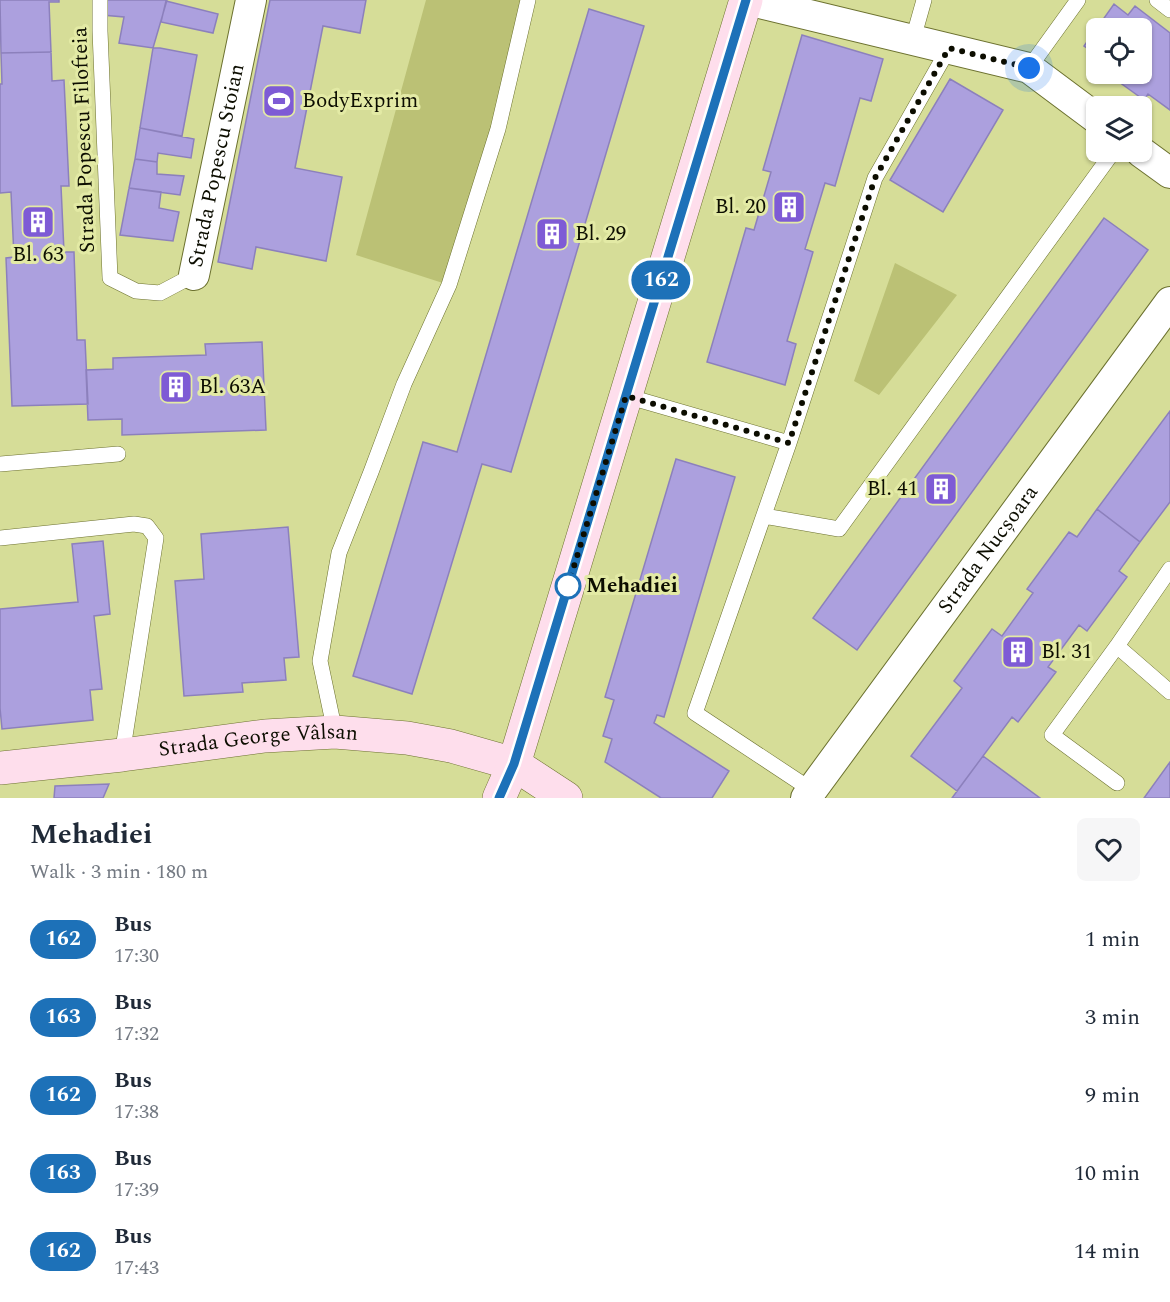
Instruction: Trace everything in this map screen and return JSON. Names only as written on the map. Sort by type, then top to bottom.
[{"type":"street","name":"Strada Popescu Stoian","points":[[194,275],[250,0]]},
{"type":"street","points":[[499,798],[514,764],[747,0],[1029,68],[1086,111]]},
{"type":"street","points":[[1152,160],[1170,173]]},
{"type":"street","name":"Strada Nucșoara","points":[[814,795],[1170,302]]},
{"type":"street","name":"Strada George Vâlsan","points":[[0,768],[265,736],[335,732],[407,738],[451,746],[514,764],[566,798]]},
{"type":"street","points":[[514,764],[517,798]]},
{"type":"lane","name":"Strada Popescu Filofteia","points":[[100,0],[110,278]]},
{"type":"lane","points":[[335,732],[320,662],[339,553],[404,384],[449,285],[498,129],[528,0]]},
{"type":"lane","points":[[913,39],[924,0]]},
{"type":"lane","points":[[1029,68],[1078,0]]},
{"type":"lane","points":[[1157,0],[1170,10]]},
{"type":"lane","points":[[814,795],[694,713],[789,443],[875,178],[949,48]]},
{"type":"lane","points":[[764,516],[839,529],[1106,162]]},
{"type":"lane","name":"Strada Popescu Stoian","points":[[110,278],[136,291],[160,292],[194,275]]},
{"type":"lane","points":[[626,396],[789,443]]},
{"type":"lane","points":[[0,464],[118,454]]},
{"type":"lane","points":[[0,538],[134,524],[147,526],[156,538],[122,755]]},
{"type":"lane","points":[[1117,783],[1052,735],[1170,569]]},
{"type":"lane","points":[[1117,646],[1170,692]]},
{"type":"green space","points":[[426,0],[528,0],[449,285],[356,255]]},
{"type":"green space","points":[[895,263],[957,295],[879,395],[854,381]]},
{"type":"building","points":[[0,0],[59,0],[59,2],[49,2],[51,52],[1,53]]},
{"type":"building","points":[[103,0],[167,0],[153,48],[119,43],[124,17],[102,15]]},
{"type":"building","name":"BodyExprim","points":[[270,0],[366,0],[360,33],[323,26],[295,168],[342,177],[326,261],[256,247],[252,269],[218,262]]},
{"type":"building","points":[[166,1],[218,14],[213,33],[161,22]]},
{"type":"building","points":[[1114,4],[1128,15],[1135,6],[1151,18],[1104,18]]},
{"type":"building","name":"Bl. 29","points":[[589,9],[644,26],[511,472],[482,464],[412,694],[353,676],[423,442],[457,452]]},
{"type":"building","points":[[1152,19],[1170,33],[1170,110],[1148,94],[1138,96],[1122,84],[1152,84]]},
{"type":"building","name":"Bl. 20","points":[[802,35],[883,59],[871,101],[860,98],[835,186],[825,183],[805,249],[813,252],[787,341],[796,344],[785,385],[707,362],[746,228],[754,230],[771,172],[763,170]]},
{"type":"building","points":[[153,48],[197,55],[182,136],[140,128]]},
{"type":"building","name":"Bl. 63","points":[[51,52],[52,81],[64,80],[69,186],[61,186],[64,252],[74,252],[77,340],[85,340],[88,404],[12,406],[6,258],[14,257],[11,192],[0,193],[1,53]]},
{"type":"building","points":[[950,79],[1003,110],[943,212],[890,180]]},
{"type":"building","points":[[140,128],[194,139],[191,158],[158,153],[157,162],[135,159]]},
{"type":"building","points":[[135,159],[157,162],[157,174],[184,176],[180,195],[129,188]]},
{"type":"building","points":[[129,188],[161,192],[159,208],[179,212],[173,241],[120,235]]},
{"type":"building","name":"Bl. 41","points":[[1104,218],[1148,250],[857,650],[813,618]]},
{"type":"building","name":"Bl. 63A","points":[[262,342],[266,430],[122,435],[122,419],[88,420],[86,370],[113,369],[113,358],[206,355],[205,344]]},
{"type":"building","points":[[1170,411],[1170,502],[1140,542],[1097,509]]},
{"type":"building","points":[[676,459],[735,477],[664,717],[657,715],[654,723],[729,771],[712,798],[661,798],[605,762],[612,739],[603,736],[614,700],[605,697]]},
{"type":"building","name":"Bl. 31","points":[[1097,509],[1140,542],[1119,571],[1127,577],[1087,631],[1079,625],[1048,667],[1056,672],[1018,722],[1012,717],[957,791],[911,756],[962,688],[954,681],[992,629],[1002,636],[1033,593],[1027,589],[1069,532],[1077,537]]},
{"type":"building","points":[[288,527],[299,657],[284,658],[286,680],[242,683],[243,692],[184,696],[175,581],[204,579],[201,534]]},
{"type":"building","points":[[103,541],[110,614],[94,616],[102,689],[90,690],[93,720],[2,729],[0,609],[78,602],[72,544]]},
{"type":"building","points":[[983,756],[1040,798],[952,798]]},
{"type":"building","points":[[1170,762],[1170,798],[1144,798]]},
{"type":"building","points":[[109,784],[103,798],[54,798],[55,786]]},
{"type":"bus line","name":"162","points":[[499,798],[514,764],[746,0]]},
{"type":"place","name":"BodyExprim","points":[[279,101]]},
{"type":"place","name":"Bl. 20","points":[[789,207]]},
{"type":"place","name":"Bl. 63","points":[[38,222]]},
{"type":"place","name":"Bl. 29","points":[[552,234]]},
{"type":"place","name":"Bl. 63A","points":[[176,387]]},
{"type":"place","name":"Bl. 41","points":[[941,489]]},
{"type":"place","name":"Mehadiei","points":[[568,586]]},
{"type":"place","name":"Bl. 31","points":[[1018,652]]},
{"type":"route","points":[[568,586],[626,396],[789,443],[875,178],[949,48],[1029,68]]}]
